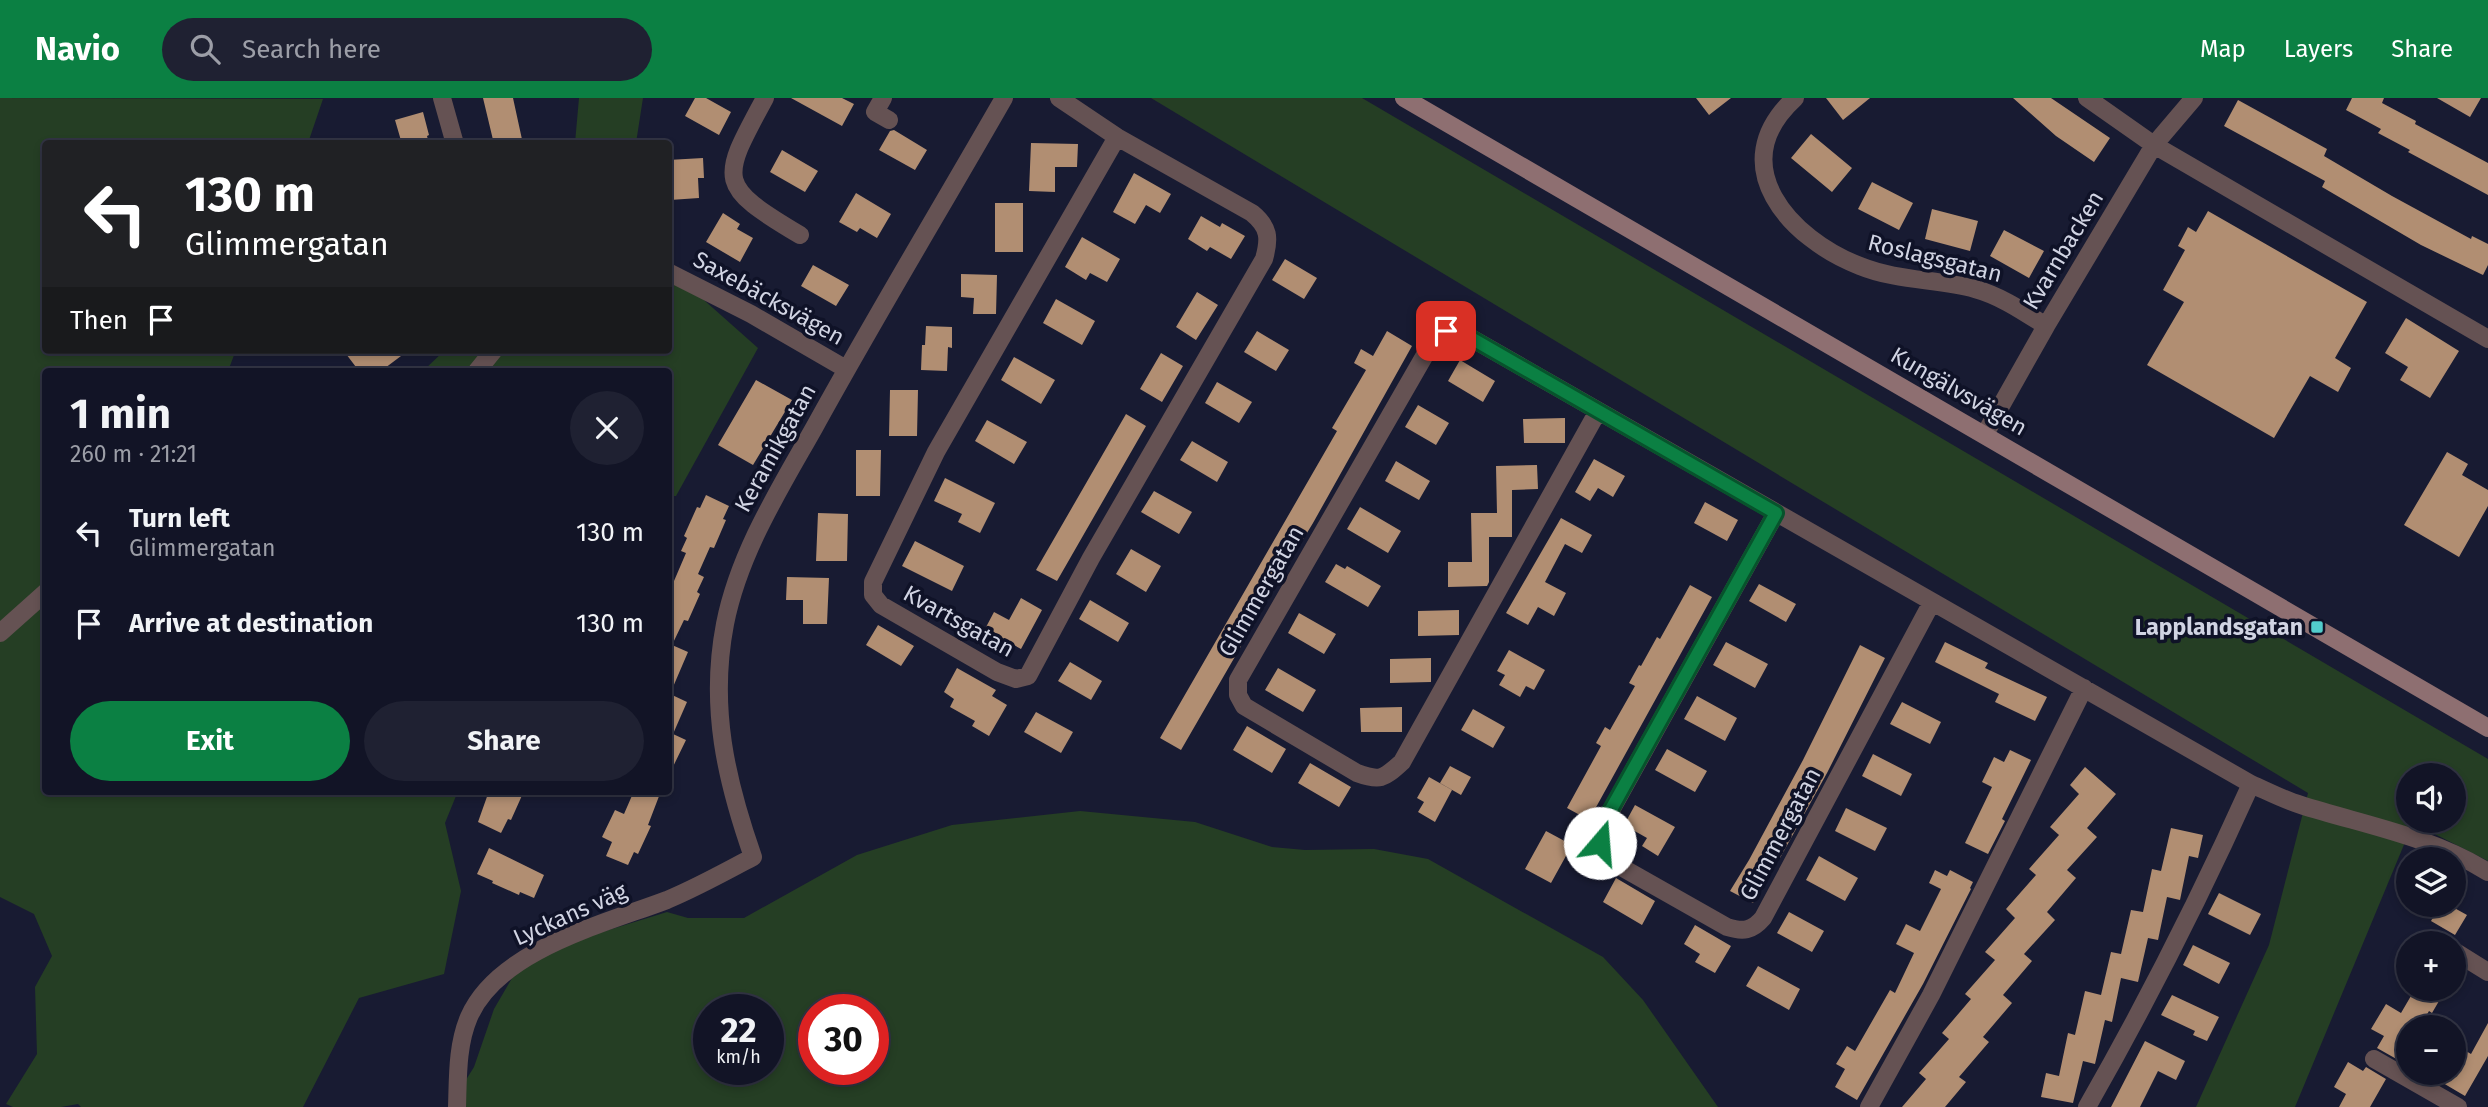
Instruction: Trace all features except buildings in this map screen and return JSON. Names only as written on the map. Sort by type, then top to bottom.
[{"type":"main road","name":"Kungälvsvägen","points":[[1404,98],[2488,728]]},
{"type":"street","points":[[442,98],[454,140]]},
{"type":"street","points":[[765,98],[734,159],[732,175],[739,192],[751,205],[800,235]]},
{"type":"street","points":[[883,98],[875,112],[889,120]]},
{"type":"street","name":"Keramikgatan","points":[[753,857],[734,798],[721,737],[719,693],[725,624],[749,547],[846,369],[1004,98]]},
{"type":"street","name":"Kvartsgatan","points":[[1059,98],[1117,137],[1252,213],[1263,222],[1269,242],[1264,259],[1098,546],[1028,676],[1016,679],[998,672],[881,605],[873,596],[873,582],[936,452],[1117,137]]},
{"type":"street","name":"Roslagsgatan","points":[[1795,98],[1777,117],[1768,134],[1762,160],[1766,181],[1777,206],[1799,229],[1825,249],[1861,267],[1978,289],[2009,303],[2046,326]]},
{"type":"street","points":[[2087,98],[2154,145],[2488,339]]},
{"type":"street","name":"Kvarnbacken","points":[[1985,434],[2154,145],[2194,98]]},
{"type":"street","name":"Saxebäcksvägen","points":[[672,274],[751,314],[846,369]]},
{"type":"street","name":"Glimmergatan","points":[[1598,411],[1402,762],[1385,777],[1373,779],[1357,773],[1244,706],[1238,695],[1238,680],[1433,341],[1446,331],[1464,334],[2251,783],[2297,804],[2419,839],[2462,855],[2488,872]]},
{"type":"street","points":[[479,368],[491,354]]},
{"type":"street","name":"Glimmergatan","points":[[1776,513],[1604,822],[1600,843],[1604,854],[1614,863],[1727,927],[1741,931],[1754,928],[1763,918],[1932,602]]},
{"type":"street","points":[[0,633],[42,596]]},
{"type":"street","points":[[1868,1107],[1931,995],[2084,688]]},
{"type":"street","points":[[2087,1107],[2183,923],[2251,783]]},
{"type":"street","name":"Lyckans väg","points":[[457,1107],[458,1063],[462,1037],[469,1016],[479,999],[497,978],[555,944],[676,896],[753,857]]},
{"type":"street","points":[[2466,958],[2488,972]]},
{"type":"street","points":[[2374,1059],[2458,1107]]},
{"type":"green space","points":[[0,98],[323,99],[309,140],[42,140],[42,354],[234,354],[229,368],[42,368],[42,795],[456,795],[445,823],[461,891],[444,974],[359,998],[303,1107],[81,1107],[78,1104],[61,1107],[13,1107],[6,1104],[37,1054],[35,987],[52,956],[34,914],[0,897]]},
{"type":"green space","points":[[579,98],[643,98],[636,140],[575,140]]},
{"type":"green space","points":[[1151,98],[1362,98],[2488,759],[2488,861],[2466,850],[2466,847],[2460,847],[2433,833],[2466,833],[2466,763],[2396,763],[2396,833],[2409,833],[2403,847],[2396,847],[2396,864],[2295,1107],[2196,1107],[2269,945],[2308,793]]},
{"type":"green space","points":[[672,272],[758,348],[676,496],[672,496],[672,368],[426,368],[441,354],[672,354]]},
{"type":"green space","points":[[1080,811],[1195,822],[1272,847],[1305,850],[1374,849],[1428,859],[1603,957],[1643,1000],[1718,1107],[449,1107],[474,1067],[494,1009],[515,973],[573,941],[667,912],[688,918],[744,918],[857,855],[952,825]]},
{"type":"place","name":"Lapplandsgatan","points":[[2317,627]]},
{"type":"route","points":[[1446,331],[1464,334],[1776,513],[1604,822],[1600,843]]}]
